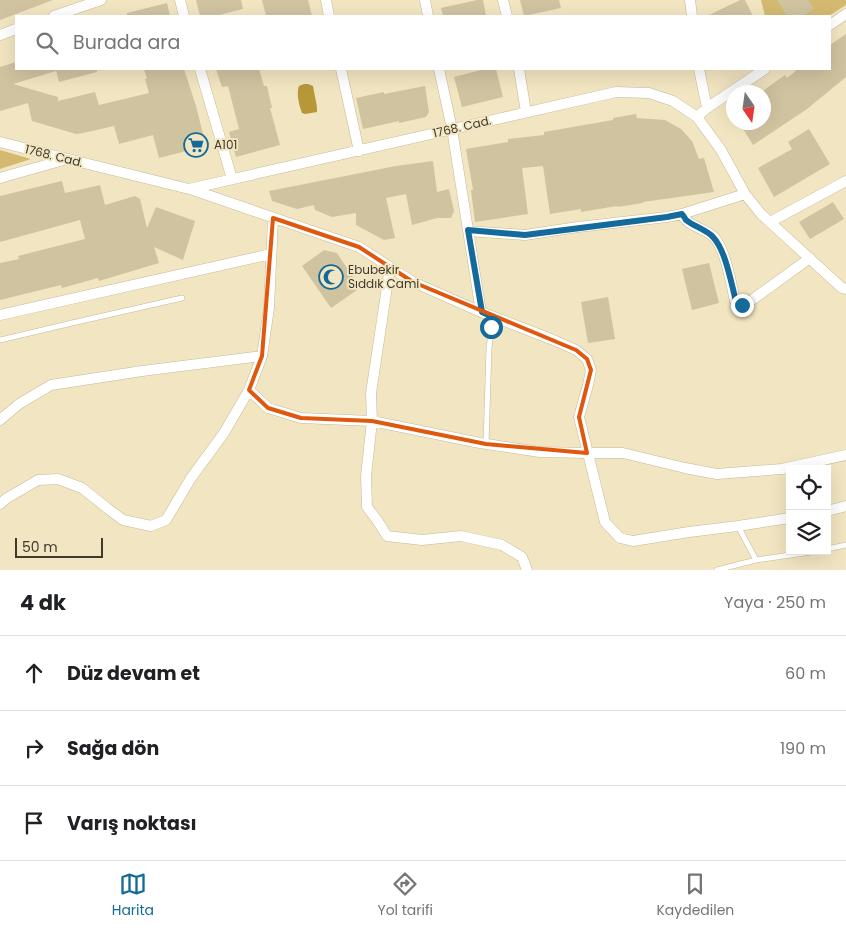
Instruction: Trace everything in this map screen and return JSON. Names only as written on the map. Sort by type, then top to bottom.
[{"type":"street","points":[[57,15],[101,0]]},
{"type":"street","points":[[180,0],[184,15]]},
{"type":"street","points":[[326,0],[330,15]]},
{"type":"street","points":[[425,0],[428,15]]},
{"type":"street","points":[[503,0],[507,15]]},
{"type":"street","points":[[690,0],[692,15]]},
{"type":"street","points":[[831,24],[846,14]]},
{"type":"street","points":[[0,35],[15,29]]},
{"type":"street","points":[[200,70],[232,179]]},
{"type":"street","points":[[341,70],[359,151]]},
{"type":"street","points":[[438,70],[452,129],[482,312]]},
{"type":"street","points":[[519,70],[526,112]]},
{"type":"street","points":[[699,70],[706,108]]},
{"type":"street","points":[[697,116],[763,70]]},
{"type":"street","name":"1768. Cad.","points":[[0,142],[189,189],[616,92],[649,93],[673,101],[697,116],[721,150],[745,194],[761,214],[842,288],[846,289]]},
{"type":"street","points":[[0,178],[68,159]]},
{"type":"street","points":[[770,222],[846,182]]},
{"type":"street","points":[[189,189],[359,247],[413,282],[493,317],[576,350],[586,359],[591,370],[579,417],[587,454],[605,522],[620,538],[633,541],[786,519]]},
{"type":"street","points":[[468,230],[525,235],[667,217],[745,194]]},
{"type":"street","points":[[682,214],[686,220],[714,237],[728,268],[736,301],[740,305],[745,305],[810,258]]},
{"type":"street","points":[[0,504],[38,480],[58,479],[82,488],[123,520],[151,526],[166,520],[191,478],[224,433],[249,390],[262,356],[268,308],[273,218]]},
{"type":"street","points":[[0,315],[271,254]]},
{"type":"street","points":[[390,267],[371,392],[372,421],[366,476],[367,506],[388,536],[422,540],[461,536],[502,545],[522,557],[527,570]]},
{"type":"street","points":[[0,420],[19,404],[50,385],[262,356]]},
{"type":"street","points":[[249,390],[268,408],[301,418],[372,421],[486,444],[540,452],[623,453],[717,474],[782,469],[846,456]]},
{"type":"street","points":[[831,510],[846,506]]},
{"type":"lane","points":[[0,340],[182,298]]},
{"type":"lane","points":[[486,444],[489,348],[493,317]]},
{"type":"lane","points":[[738,526],[756,560]]},
{"type":"lane","points":[[831,548],[846,545]]},
{"type":"lane","points":[[720,570],[756,560],[790,555]]},
{"type":"highlighted area","points":[[273,218],[359,247],[413,282],[576,350],[587,359],[591,370],[579,417],[587,453],[486,444],[372,421],[301,418],[268,408],[249,390],[262,356]]},
{"type":"shaded area","points":[[761,0],[846,0],[846,5],[831,15],[765,15]]},
{"type":"shaded area","points":[[304,84],[313,86],[317,112],[302,113],[298,92],[299,86]]},
{"type":"shaded area","points":[[0,150],[31,159],[0,169]]},
{"type":"building","points":[[0,0],[53,0],[0,20]]},
{"type":"building","points":[[196,0],[241,0],[243,9],[219,15],[200,15]]},
{"type":"building","points":[[262,0],[308,0],[312,15],[266,15]]},
{"type":"building","points":[[483,0],[486,15],[443,15],[441,8]]},
{"type":"building","points":[[520,0],[559,0],[561,8],[524,15]]},
{"type":"building","points":[[740,0],[745,0],[752,15],[709,15]]},
{"type":"building","points":[[777,0],[808,0],[814,9],[805,15],[786,15]]},
{"type":"building","points":[[167,3],[170,15],[127,15],[127,13]]},
{"type":"building","points":[[846,34],[846,77],[807,109],[753,145],[744,130],[771,130],[771,85],[785,75],[787,78],[797,70],[831,70],[831,44]]},
{"type":"building","points":[[15,62],[15,70],[56,70],[13,84],[58,97],[58,101],[95,92],[99,105],[149,93],[144,70],[184,70],[206,146],[159,158],[153,135],[119,144],[114,126],[76,134],[32,121],[28,103],[0,111],[0,67]]},
{"type":"building","points":[[56,70],[97,70],[97,72],[59,82]]},
{"type":"building","points":[[216,70],[259,70],[264,86],[267,86],[272,108],[270,108],[280,145],[236,157],[229,132],[239,129],[228,86],[222,87]]},
{"type":"building","points":[[481,70],[496,70],[503,97],[462,107],[454,77]]},
{"type":"building","points":[[425,86],[429,112],[426,117],[363,129],[356,98]]},
{"type":"building","points":[[636,114],[637,118],[665,120],[681,129],[692,141],[699,159],[704,158],[714,192],[581,212],[581,209],[550,214],[543,166],[522,168],[528,214],[475,222],[471,190],[473,190],[466,149],[508,142],[508,139],[544,135],[544,132]]},
{"type":"building","points":[[809,129],[830,164],[774,197],[758,168],[792,149],[788,142]]},
{"type":"building","points":[[433,161],[437,192],[449,189],[454,211],[451,218],[437,218],[412,225],[406,194],[386,198],[395,238],[384,240],[356,225],[356,213],[332,217],[315,210],[314,205],[297,209],[272,201],[269,191],[396,166]]},
{"type":"building","points":[[62,181],[65,193],[100,185],[105,205],[135,196],[140,199],[147,228],[156,207],[195,221],[183,260],[154,247],[159,263],[99,281],[98,278],[62,288],[61,285],[0,300],[0,263],[19,259],[18,256],[85,239],[80,220],[0,242],[0,196]]},
{"type":"building","points":[[833,202],[844,219],[810,239],[799,222]]},
{"type":"building","name":"Ebubekir Sıddık Cami","points":[[324,250],[337,253],[360,288],[331,308],[302,266]]},
{"type":"building","points":[[709,263],[719,303],[692,310],[682,269]]},
{"type":"building","points":[[608,297],[615,339],[588,343],[581,302]]},
{"type":"place","name":"A101","points":[[196,145]]},
{"type":"place","name":"Ebubekir Sıddık Cami","points":[[331,277]]},
{"type":"route","points":[[491,327],[493,317],[482,312],[468,230],[525,235],[682,214],[686,220],[714,237],[728,268],[736,301],[742,305]]}]
